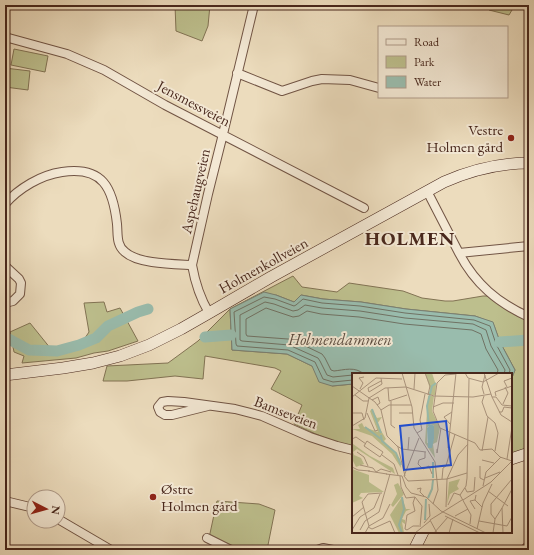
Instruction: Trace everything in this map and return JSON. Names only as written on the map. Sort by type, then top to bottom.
[{"type":"main road","name":"Holmenkollveien","points":[[5,375],[84,365],[135,351],[166,338],[209,312],[453,178],[476,170],[499,165],[529,163]]},
{"type":"main road","points":[[512,459],[529,453]]},
{"type":"main road","points":[[414,550],[422,533]]},
{"type":"street","name":"Aspehaugveien","points":[[209,312],[202,302],[192,266],[254,5]]},
{"type":"street","name":"Jensmessveien","points":[[5,37],[67,54],[104,70],[165,105],[364,208]]},
{"type":"street","points":[[237,73],[282,91],[312,80],[322,79],[350,80],[378,88]]},
{"type":"street","points":[[5,204],[20,190],[55,173],[80,171],[90,173],[104,183],[113,198],[118,241],[121,248],[126,253],[141,260],[192,266]]},
{"type":"street","points":[[427,191],[468,269],[482,286],[500,302],[529,317]]},
{"type":"street","points":[[459,253],[529,246]]},
{"type":"street","points":[[5,266],[19,279],[21,283],[20,294],[13,301],[5,303]]},
{"type":"street","name":"Bamseveien","points":[[208,406],[172,415],[165,415],[160,412],[158,407],[162,402],[168,401],[235,409],[262,416],[310,437],[352,450]]},
{"type":"street","points":[[5,501],[26,506]]},
{"type":"street","points":[[66,524],[111,550]]},
{"type":"street","points":[[207,538],[231,550]]},
{"type":"street","points":[[524,550],[529,545]]},
{"type":"street","points":[[317,550],[326,548],[333,550]]},
{"type":"green space","points":[[175,5],[210,5],[208,26],[202,41],[176,31]]},
{"type":"green space","points":[[491,5],[515,5],[509,15],[489,10]]},
{"type":"green space","points":[[14,49],[48,56],[45,72],[11,65]]},
{"type":"green space","points":[[5,68],[30,71],[28,90],[5,87]]},
{"type":"green space","points":[[293,276],[302,287],[337,292],[349,283],[403,291],[422,298],[445,301],[488,296],[524,318],[529,324],[529,450],[512,456],[512,378],[515,370],[500,342],[493,323],[475,316],[406,309],[361,302],[323,299],[301,295],[294,302],[276,295],[230,309]]},
{"type":"green space","points":[[104,302],[107,312],[120,308],[138,341],[108,351],[76,358],[22,363],[24,356],[14,352],[10,332],[30,323],[55,354],[77,350],[89,332],[84,303]]},
{"type":"green space","points":[[230,309],[232,350],[287,354],[312,366],[332,386],[352,384],[352,446],[330,440],[294,424],[302,405],[271,389],[281,371],[275,368],[205,356],[203,379],[175,376],[127,381],[103,381],[107,366],[168,363],[198,341]]},
{"type":"green space","points":[[217,501],[259,504],[275,510],[267,550],[235,550],[209,538]]},
{"type":"water","name":"Holmendammen","points":[[264,292],[294,302],[301,295],[323,299],[361,302],[406,309],[475,316],[493,322],[500,342],[515,370],[512,378],[512,373],[352,373],[352,384],[332,386],[319,382],[312,366],[287,354],[232,350],[230,309]]},
{"type":"waterway","points":[[5,337],[29,350],[57,351],[79,345],[96,338],[108,326],[148,309]]},
{"type":"waterway","points":[[205,337],[231,335]]},
{"type":"waterway","points":[[500,342],[529,340]]},
{"type":"place","name":"Vestre Holmen gård","points":[[511,138]]},
{"type":"place","name":"Østre Holmen gård","points":[[153,497]]},
{"type":"district","name":"HOLMEN","points":[[410,238]]}]
